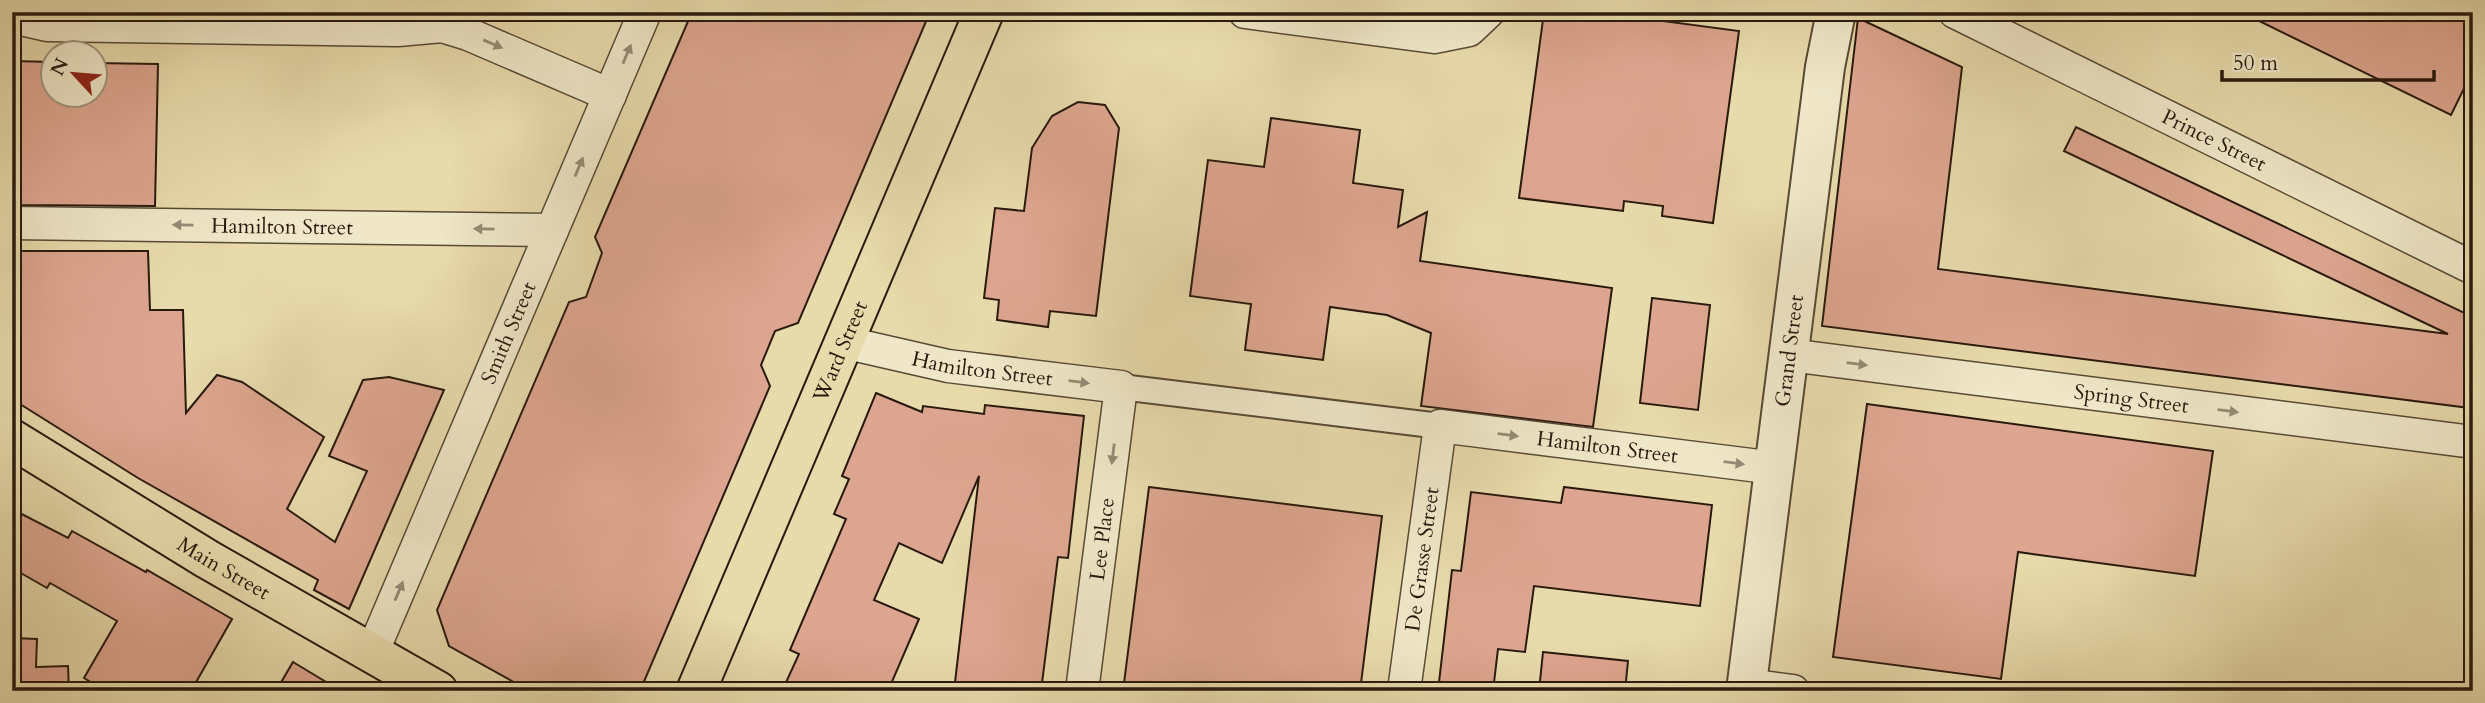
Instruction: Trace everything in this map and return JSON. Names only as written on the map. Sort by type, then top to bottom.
[{"type":"main road","name":"Ward Street","points":[[696,691],[984,12]]},
{"type":"main road","name":"Main Street","points":[[12,439],[207,559],[438,691]]},
{"type":"street","name":"Smith Street","points":[[372,653],[645,12]]},
{"type":"street","points":[[1244,12],[1434,37],[1469,30],[1488,12]]},
{"type":"street","name":"Grand Street","points":[[1747,688],[1825,67],[1836,12]]},
{"type":"street","name":"Prince Street","points":[[1955,12],[2473,268]]},
{"type":"street","points":[[12,17],[47,25],[398,30],[442,26],[468,34],[610,95]]},
{"type":"street","name":"Hamilton Street","points":[[12,223],[552,230]]},
{"type":"street","name":"Hamilton Street","points":[[843,342],[948,366],[1121,387]]},
{"type":"street","name":"Spring Street","points":[[1789,355],[2473,442]]},
{"type":"street","points":[[1121,387],[1440,426]]},
{"type":"street","name":"Lee Place","points":[[1082,691],[1121,387]]},
{"type":"street","name":"Hamilton Street","points":[[1440,426],[1775,468]]},
{"type":"street","name":"De Grasse Street","points":[[1404,691],[1440,426]]},
{"type":"street","points":[[1747,688],[1793,691]]},
{"type":"building","points":[[692,12],[930,12],[798,323],[775,331],[761,365],[770,386],[640,691],[530,691],[449,646],[437,610],[569,302],[586,297],[602,253],[595,237]]},
{"type":"building","points":[[1544,12],[1595,12],[1739,31],[1713,223],[1662,216],[1663,206],[1624,201],[1623,211],[1519,198]]},
{"type":"building","points":[[2241,12],[2473,12],[2473,70],[2451,115]]},
{"type":"building","points":[[1858,18],[1962,67],[1938,269],[2448,334],[2064,151],[2076,127],[2473,317],[2470,408],[1822,326]]},
{"type":"building","points":[[12,61],[38,62],[38,108],[108,108],[108,63],[158,64],[155,206],[12,205]]},
{"type":"building","points":[[1078,102],[1105,105],[1119,128],[1096,316],[1050,311],[1048,327],[997,320],[999,300],[984,298],[995,208],[1024,211],[1032,148],[1052,116]]},
{"type":"building","points":[[1271,118],[1360,130],[1353,183],[1403,190],[1398,227],[1427,212],[1420,261],[1612,288],[1593,427],[1421,406],[1431,333],[1387,315],[1330,307],[1323,360],[1245,350],[1251,304],[1190,296],[1208,160],[1264,167]]},
{"type":"building","points":[[12,251],[148,251],[150,310],[183,310],[186,413],[217,375],[242,382],[324,437],[287,509],[335,542],[367,471],[329,456],[363,380],[389,377],[444,390],[349,609],[314,590],[318,580],[138,478],[12,399]]},
{"type":"building","points":[[1652,298],[1710,305],[1698,410],[1640,403]]},
{"type":"building","points":[[876,393],[922,412],[923,406],[984,414],[985,405],[1084,416],[1068,558],[1058,557],[1041,691],[954,691],[979,476],[942,563],[899,543],[874,600],[919,619],[888,691],[782,691],[799,654],[790,650],[846,519],[834,514],[849,479],[842,476]]},
{"type":"building","points":[[1867,404],[2213,451],[2195,576],[2018,552],[2001,679],[1833,657]]},
{"type":"building","points":[[1149,487],[1382,516],[1360,691],[1123,691]]},
{"type":"building","points":[[1564,487],[1712,505],[1700,606],[1534,586],[1525,652],[1498,649],[1493,691],[1438,691],[1452,570],[1461,571],[1471,492],[1561,503]]},
{"type":"building","points":[[12,509],[68,538],[72,531],[232,619],[191,691],[106,691],[84,678],[117,621],[50,583],[47,588],[12,568]]},
{"type":"building","points":[[12,638],[37,639],[36,667],[68,666],[69,691],[12,691]]},
{"type":"building","points":[[1543,652],[1628,661],[1625,691],[1539,691]]},
{"type":"building","points":[[293,662],[341,691],[276,691]]}]
